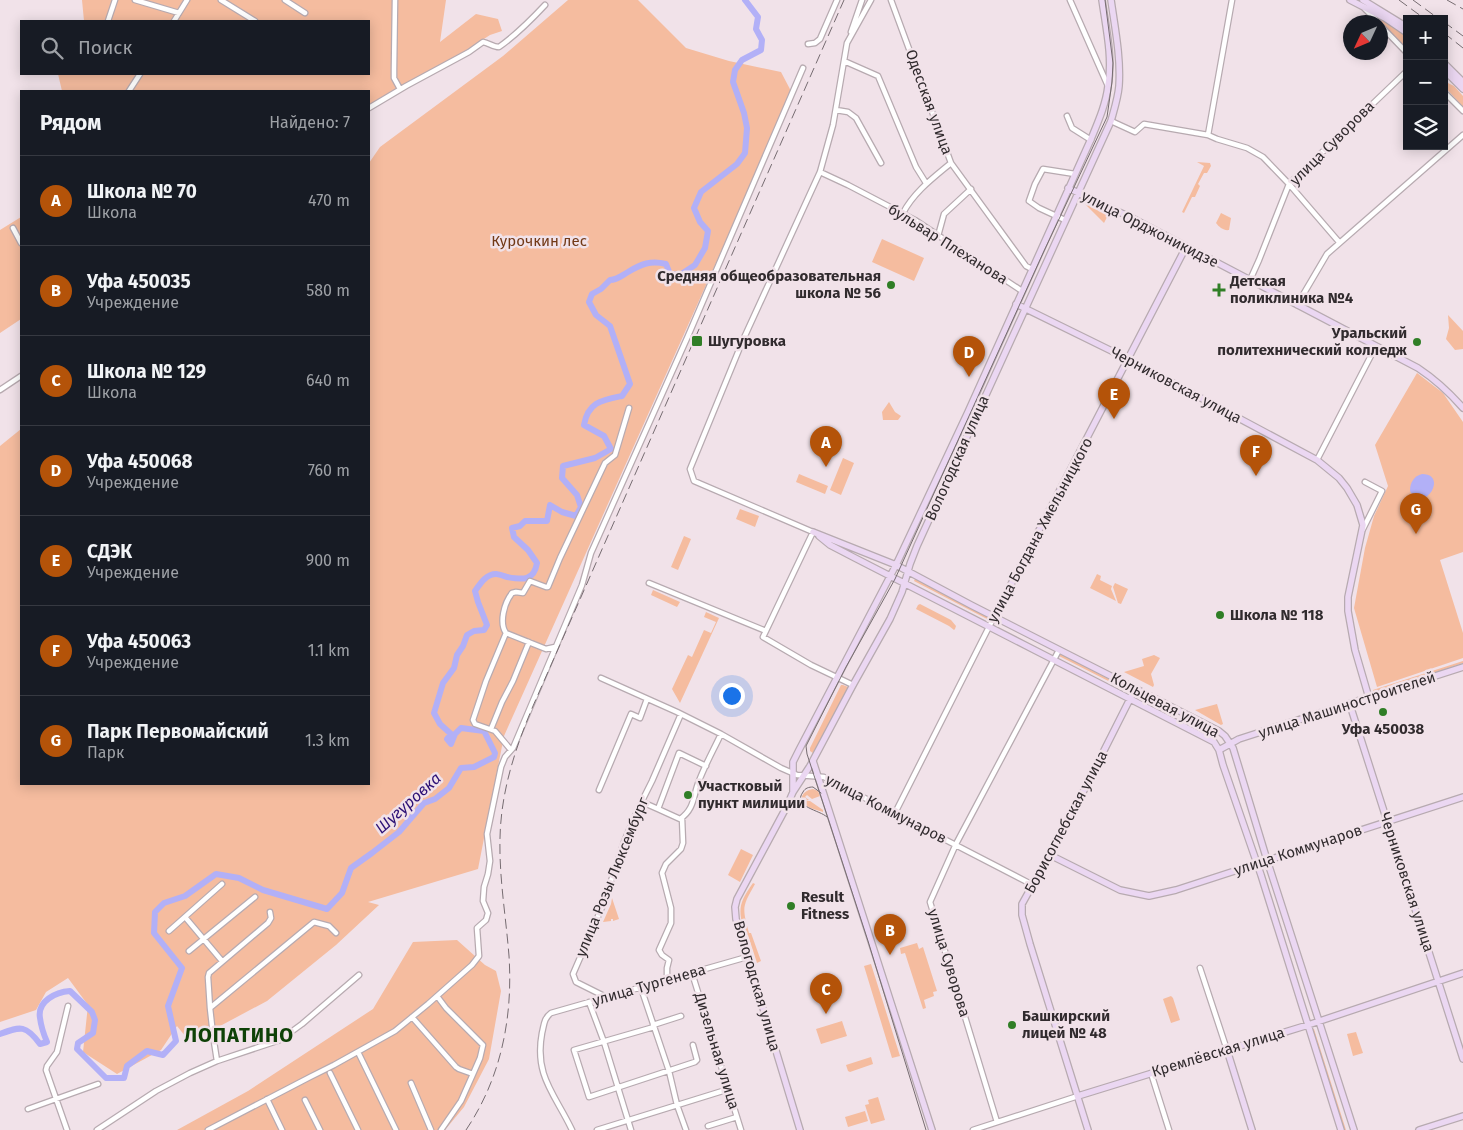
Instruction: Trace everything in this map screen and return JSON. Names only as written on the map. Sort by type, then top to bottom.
[{"type":"main road","name":"Вологодская улица","points":[[793,792],[793,762],[798,750],[896,565],[996,350],[1101,113],[1108,87],[1109,57],[1102,0]]},
{"type":"main road","name":"Вологодская улица","points":[[800,1130],[736,919],[735,907],[737,899],[793,792],[813,761],[890,620],[917,546],[1111,121],[1119,78],[1118,52],[1111,0]]},
{"type":"main road","points":[[1350,0],[1361,2],[1403,25]]},
{"type":"main road","points":[[1361,2],[1403,30]]},
{"type":"main road","points":[[1448,67],[1463,82]]},
{"type":"main road","points":[[1448,74],[1463,89]]},
{"type":"main road","name":"улица Орджоникидзе","points":[[1068,188],[1418,368],[1434,378],[1463,408]]},
{"type":"main road","name":"улица Богдана Хмельницкого","points":[[994,617],[1186,247]]},
{"type":"main road","name":"Черниковская улица","points":[[1016,304],[1128,360],[1317,460],[1339,478],[1357,505],[1363,525],[1348,597],[1348,611],[1355,650],[1369,698]]},
{"type":"main road","name":"Кольцевая улица","points":[[813,532],[896,565],[1225,736],[1231,744],[1354,1130]]},
{"type":"main road","name":"Кольцевая улица","points":[[813,532],[830,545],[890,577],[1214,742],[1219,750],[1257,863],[1341,1130]]},
{"type":"main road","name":"улица Машиностроителей","points":[[1219,750],[1238,740],[1463,667]]},
{"type":"main road","name":"Борисоглебская улица","points":[[1088,1130],[1022,915],[1022,904],[1050,855],[1135,689]]},
{"type":"main road","name":"Черниковская улица","points":[[1350,705],[1463,1059]]},
{"type":"main road","points":[[813,761],[932,1130]]},
{"type":"main road","name":"улица Коммунаров","points":[[1050,855],[1120,890],[1148,896],[1176,890],[1463,797]]},
{"type":"main road","name":"Кремлёвская улица","points":[[1078,1096],[1308,1025],[1463,974]]},
{"type":"main road","points":[[1227,1050],[1252,1130]]},
{"type":"main road","points":[[1419,1130],[1463,1116]]},
{"type":"street","points":[[108,20],[115,0]]},
{"type":"street","points":[[135,0],[179,13]]},
{"type":"street","points":[[175,20],[187,0]]},
{"type":"street","points":[[221,0],[252,20]]},
{"type":"street","points":[[285,0],[305,13]]},
{"type":"street","points":[[395,0],[394,78],[400,89]]},
{"type":"street","points":[[808,44],[817,42],[820,39],[837,0]]},
{"type":"street","points":[[820,172],[833,125],[847,43],[862,0]]},
{"type":"street","points":[[847,43],[871,0]]},
{"type":"street","name":"Одесская улица","points":[[892,0],[951,163],[1026,266],[1032,269]]},
{"type":"street","points":[[1070,0],[1108,87]]},
{"type":"street","points":[[1208,135],[1232,0]]},
{"type":"street","points":[[1361,2],[1372,15]]},
{"type":"street","points":[[370,107],[484,42],[494,47],[499,47],[532,20],[545,4]]},
{"type":"street","points":[[1388,33],[1403,48]]},
{"type":"street","points":[[844,61],[878,76],[916,167],[926,183]]},
{"type":"street","points":[[208,1130],[334,1065],[395,1030],[472,966],[478,956],[477,928],[486,920],[488,913],[483,901],[490,861],[487,834],[501,767],[505,757],[511,750],[582,585],[591,553],[688,336],[803,68]]},
{"type":"street","points":[[130,90],[139,75]]},
{"type":"street","name":"улица Суворова","points":[[1250,280],[1289,184],[1403,75]]},
{"type":"street","points":[[1448,96],[1463,111]]},
{"type":"street","points":[[836,110],[848,112],[856,118],[881,162]]},
{"type":"street","points":[[1067,116],[1072,128],[1090,140]]},
{"type":"street","points":[[1111,121],[1135,132],[1144,124],[1208,135],[1247,148],[1268,162],[1339,242]]},
{"type":"street","points":[[1297,305],[1327,254],[1463,135]]},
{"type":"street","points":[[903,214],[908,203],[926,183],[951,163]]},
{"type":"street","points":[[1065,220],[1039,208],[1029,201],[1043,169],[1075,174]]},
{"type":"street","name":"бульвар Плеханова","points":[[820,172],[903,214],[1014,285],[1023,288]]},
{"type":"street","name":"Кольцевая улица","points":[[813,532],[694,481],[690,469],[743,340],[820,172]]},
{"type":"street","points":[[938,236],[944,214],[971,189]]},
{"type":"street","points":[[13,228],[20,241]]},
{"type":"street","points":[[1317,460],[1376,346]]},
{"type":"street","points":[[0,390],[20,377]]},
{"type":"street","points":[[555,647],[546,649],[506,633],[503,627],[503,618],[508,598],[514,592],[523,593],[530,581],[548,587],[605,463],[615,455],[629,408]]},
{"type":"street","points":[[1363,530],[1382,491],[1365,482]]},
{"type":"street","points":[[813,532],[764,637],[853,685]]},
{"type":"street","points":[[649,584],[766,631]]},
{"type":"street","name":"улица Богдана Хмельницкого","points":[[895,813],[994,617]]},
{"type":"street","points":[[506,633],[486,681],[473,722],[498,734],[511,750]]},
{"type":"street","points":[[491,729],[529,642]]},
{"type":"street","name":"улица Суворова","points":[[997,1122],[930,902],[956,844],[1059,650]]},
{"type":"street","name":"улица Коммунаров","points":[[601,678],[721,734],[781,768],[804,776],[824,777],[956,844],[1033,886]]},
{"type":"street","points":[[599,790],[631,714],[640,718],[647,698]]},
{"type":"street","name":"улица Розы Люксембург","points":[[606,997],[576,982],[573,974],[609,891],[624,842],[681,714]]},
{"type":"street","points":[[667,980],[669,960],[659,950],[671,922],[671,908],[662,873],[666,864],[681,850],[683,843],[682,818],[689,810],[698,782],[721,734]]},
{"type":"street","points":[[658,809],[679,753],[706,766]]},
{"type":"street","points":[[642,802],[682,818]]},
{"type":"street","points":[[169,931],[222,884]]},
{"type":"street","points":[[189,951],[255,897]]},
{"type":"street","points":[[217,1061],[210,1008],[209,973],[268,923],[271,918],[270,912]]},
{"type":"street","points":[[185,917],[222,962]]},
{"type":"street","points":[[210,1008],[314,922],[329,926],[336,933]]},
{"type":"street","name":"улица Тургенева","points":[[572,1130],[546,1082],[540,1064],[542,1032],[546,1018],[551,1013],[747,957]]},
{"type":"street","points":[[1200,968],[1227,1050]]},
{"type":"street","name":"Дизельная улица","points":[[692,973],[741,1130]]},
{"type":"street","points":[[97,1130],[156,1092],[190,1073],[217,1061],[280,1040],[302,1024],[359,975]]},
{"type":"street","points":[[641,988],[669,1071],[677,1105],[686,1130]]},
{"type":"street","points":[[437,996],[446,1008],[483,1045],[480,1058],[461,1101],[442,1130]]},
{"type":"street","points":[[589,1002],[604,1042],[631,1130]]},
{"type":"street","points":[[67,1130],[46,1070],[57,1052],[68,1006]]},
{"type":"street","points":[[681,1016],[574,1050],[589,1097],[697,1060],[693,1045]]},
{"type":"street","points":[[412,1017],[456,1067],[472,1074]]},
{"type":"street","points":[[358,1052],[396,1130]]},
{"type":"street","points":[[330,1073],[358,1130]]},
{"type":"street","points":[[1151,1073],[1169,1130]]},
{"type":"street","points":[[411,1083],[431,1130]]},
{"type":"street","points":[[28,1109],[98,1084]]},
{"type":"street","points":[[597,1130],[729,1089]]},
{"type":"street","name":"Кремлёвская улица","points":[[973,1130],[1078,1096]]},
{"type":"street","points":[[266,1099],[282,1130]]},
{"type":"street","points":[[305,1100],[320,1130]]},
{"type":"street","points":[[708,1126],[737,1117]]},
{"type":"green space","points":[[82,0],[446,0],[440,42],[476,14],[498,19],[502,31],[490,35],[447,63],[370,106],[370,90],[62,90],[58,75],[370,75],[370,20],[84,20]]},
{"type":"green space","name":"Курочкин лес","points":[[568,0],[638,0],[686,48],[729,61],[781,72],[792,93],[504,736],[478,869],[368,902],[379,905],[336,945],[267,1001],[190,1042],[177,1026],[161,1050],[117,1074],[83,1052],[88,1005],[68,978],[46,992],[36,1010],[0,1022],[0,446],[20,430],[20,785],[370,785],[370,162],[380,147],[503,56]]},
{"type":"green space","points":[[1388,23],[1403,35],[1403,45],[1388,30]]},
{"type":"green space","points":[[1448,83],[1454,86],[1463,96],[1463,107],[1448,90]]},
{"type":"green space","points":[[1197,162],[1210,163],[1211,166],[1207,173],[1204,173],[1198,184],[1200,186],[1195,197],[1192,197],[1184,213],[1182,212],[1204,166]]},
{"type":"green space","points":[[1086,199],[1110,211],[1104,223],[1083,202]]},
{"type":"green space","points":[[1221,213],[1231,218],[1229,230],[1225,230],[1216,223]]},
{"type":"green space","points":[[20,218],[20,320],[0,333],[0,230]]},
{"type":"green space","points":[[882,239],[924,258],[914,281],[872,262]]},
{"type":"green space","points":[[1448,315],[1463,331],[1463,349],[1455,350],[1446,339],[1449,328]]},
{"type":"green space","points":[[1417,373],[1443,393],[1463,422],[1463,552],[1440,560],[1463,633],[1463,658],[1377,687],[1354,608],[1365,548],[1374,516],[1388,486],[1375,445]]},
{"type":"green space","points":[[889,402],[895,412],[901,416],[898,420],[883,420],[882,412]]},
{"type":"green space","points":[[843,458],[854,463],[841,495],[830,490]]},
{"type":"green space","points":[[799,474],[828,486],[825,494],[796,482]]},
{"type":"green space","points":[[740,509],[759,516],[755,527],[736,519]]},
{"type":"green space","points":[[684,536],[691,539],[678,570],[671,567]]},
{"type":"green space","points":[[1097,574],[1101,576],[1100,580],[1112,586],[1111,589],[1116,601],[1090,588]]},
{"type":"green space","points":[[915,579],[990,617],[989,620],[914,581]]},
{"type":"green space","points":[[1115,583],[1128,589],[1121,604],[1118,603],[1113,587]]},
{"type":"green space","points":[[653,590],[680,602],[677,607],[651,595]]},
{"type":"green space","points":[[920,604],[951,620],[956,626],[955,629],[916,609]]},
{"type":"green space","points":[[706,612],[719,618],[680,703],[672,689],[688,655],[692,657],[704,630],[711,633],[716,622],[704,617]]},
{"type":"green space","points":[[1061,654],[1132,690],[1132,693],[1059,656]]},
{"type":"green space","points":[[1154,655],[1160,658],[1151,674],[1153,687],[1124,672],[1144,666],[1142,659]]},
{"type":"green space","points":[[1463,661],[1463,663],[1374,693],[1373,690]]},
{"type":"green space","points":[[841,685],[848,687],[848,689],[813,753],[810,751],[810,748]]},
{"type":"green space","points":[[1217,704],[1223,724],[1221,725],[1195,710]]},
{"type":"green space","points":[[813,789],[818,791],[820,796],[812,799],[807,795],[805,797],[809,800],[804,801],[810,801],[823,810],[823,812],[809,807],[802,801],[802,795]]},
{"type":"green space","points":[[741,849],[753,855],[740,882],[728,875]]},
{"type":"green space","points":[[753,883],[755,884],[744,907],[744,912],[749,933],[751,933],[761,961],[757,963],[748,935],[745,934],[740,913],[744,896]]},
{"type":"green space","points":[[612,898],[619,919],[603,922],[611,904]]},
{"type":"green space","points":[[457,940],[485,965],[496,971],[501,991],[489,1059],[464,1107],[445,1130],[177,1130],[248,1091],[373,1009],[413,942]]},
{"type":"green space","points":[[917,943],[919,949],[923,947],[937,991],[933,992],[934,996],[924,1000],[926,1008],[923,1009],[905,953],[901,954],[900,948]]},
{"type":"green space","points":[[871,964],[900,1056],[892,1058],[864,966]]},
{"type":"green space","points":[[1171,996],[1180,1020],[1171,1023],[1163,999]]},
{"type":"green space","points":[[842,1021],[847,1036],[821,1044],[816,1029]]},
{"type":"green space","points":[[1312,1029],[1314,1029],[1346,1130],[1344,1130]]},
{"type":"green space","points":[[1356,1032],[1363,1053],[1353,1056],[1347,1034]]},
{"type":"green space","points":[[871,1057],[873,1064],[850,1072],[848,1071],[846,1065]]},
{"type":"green space","points":[[878,1097],[885,1120],[871,1124],[865,1105],[869,1104],[868,1100]]},
{"type":"green space","points":[[865,1111],[868,1121],[848,1127],[845,1117]]},
{"type":"water","points":[[1422,474],[1430,476],[1434,486],[1427,496],[1422,498],[1416,497],[1410,491],[1413,480]]},
{"type":"waterway","name":"Шугуровка","points":[[0,1034],[23,1029],[31,1033],[40,1044],[47,1042],[40,1021],[41,1007],[44,1002],[59,993],[70,991],[92,1012],[95,1020],[93,1033],[78,1043],[77,1049],[106,1078],[124,1078],[127,1066],[147,1051],[163,1055],[176,1041],[168,1006],[182,968],[154,933],[155,912],[164,903],[185,896],[216,874],[239,878],[263,890],[327,909],[342,893],[351,868],[399,832],[424,803],[435,799],[449,788],[461,768],[474,767],[494,757],[495,753],[484,731],[461,728],[455,734],[451,744],[447,739],[451,734],[440,724],[434,713],[443,683],[454,668],[457,655],[467,635],[474,631],[484,630],[487,625],[475,591],[481,583],[492,574],[513,578],[527,578],[536,569],[537,563],[528,550],[514,537],[512,528],[520,526],[525,521],[547,521],[550,505],[562,512],[576,516],[581,507],[577,495],[562,478],[563,466],[595,458],[611,449],[604,436],[584,425],[586,417],[597,403],[622,396],[630,384],[610,326],[596,315],[589,302],[592,294],[601,289],[610,280],[617,279],[646,264],[656,262],[666,264],[670,274],[680,275],[695,265],[705,248],[708,231],[700,222],[694,208],[701,192],[737,164],[745,153],[747,128],[733,82],[735,70],[742,60],[761,50],[762,40],[756,29],[758,17],[745,0]]},
{"type":"tram line","points":[[926,1130],[806,746],[846,667],[895,579],[1107,117],[1113,63],[1105,0]]},
{"type":"tram line","points":[[821,793],[813,787],[807,788],[801,797],[801,801],[808,808],[827,817]]},
{"type":"railway","points":[[466,1130],[488,1090],[502,1047],[506,1025],[510,979],[500,838],[506,787],[520,738],[844,0]]},
{"type":"railway","points":[[1399,0],[1420,15]]},
{"type":"railway","points":[[1413,0],[1434,15]]},
{"type":"railway","points":[[1447,0],[1463,9]]},
{"type":"railway","points":[[1448,25],[1463,36]]},
{"type":"railway","points":[[1448,36],[1463,48]]},
{"type":"place","name":"Средняя общеобразовательная школа № 56","points":[[891,285]]},
{"type":"place","name":"Детская поликлиника №4","points":[[1219,290]]},
{"type":"place","name":"Шугуровка","points":[[697,341]]},
{"type":"place","name":"Уральский политехнический колледж","points":[[1417,342]]},
{"type":"place","name":"Уфа 450068","points":[[969,377]]},
{"type":"place","name":"СДЭК","points":[[1114,419]]},
{"type":"place","name":"Школа № 70","points":[[826,467]]},
{"type":"place","name":"Уфа 450063","points":[[1256,476]]},
{"type":"place","name":"Парк Первомайский","points":[[1416,534]]},
{"type":"place","name":"Школа № 118","points":[[1220,615]]},
{"type":"place","name":"Уфа 450038","points":[[1383,712]]},
{"type":"place","name":"Участковый пункт милиции","points":[[688,795]]},
{"type":"place","name":"Result Fitness","points":[[791,906]]},
{"type":"place","name":"Уфа 450035","points":[[890,955]]},
{"type":"place","name":"Школа № 129","points":[[826,1014]]},
{"type":"place","name":"Башкирский лицей № 48","points":[[1012,1025]]},
{"type":"district","name":"ЛОПАТИНО","points":[[239,1035]]}]
